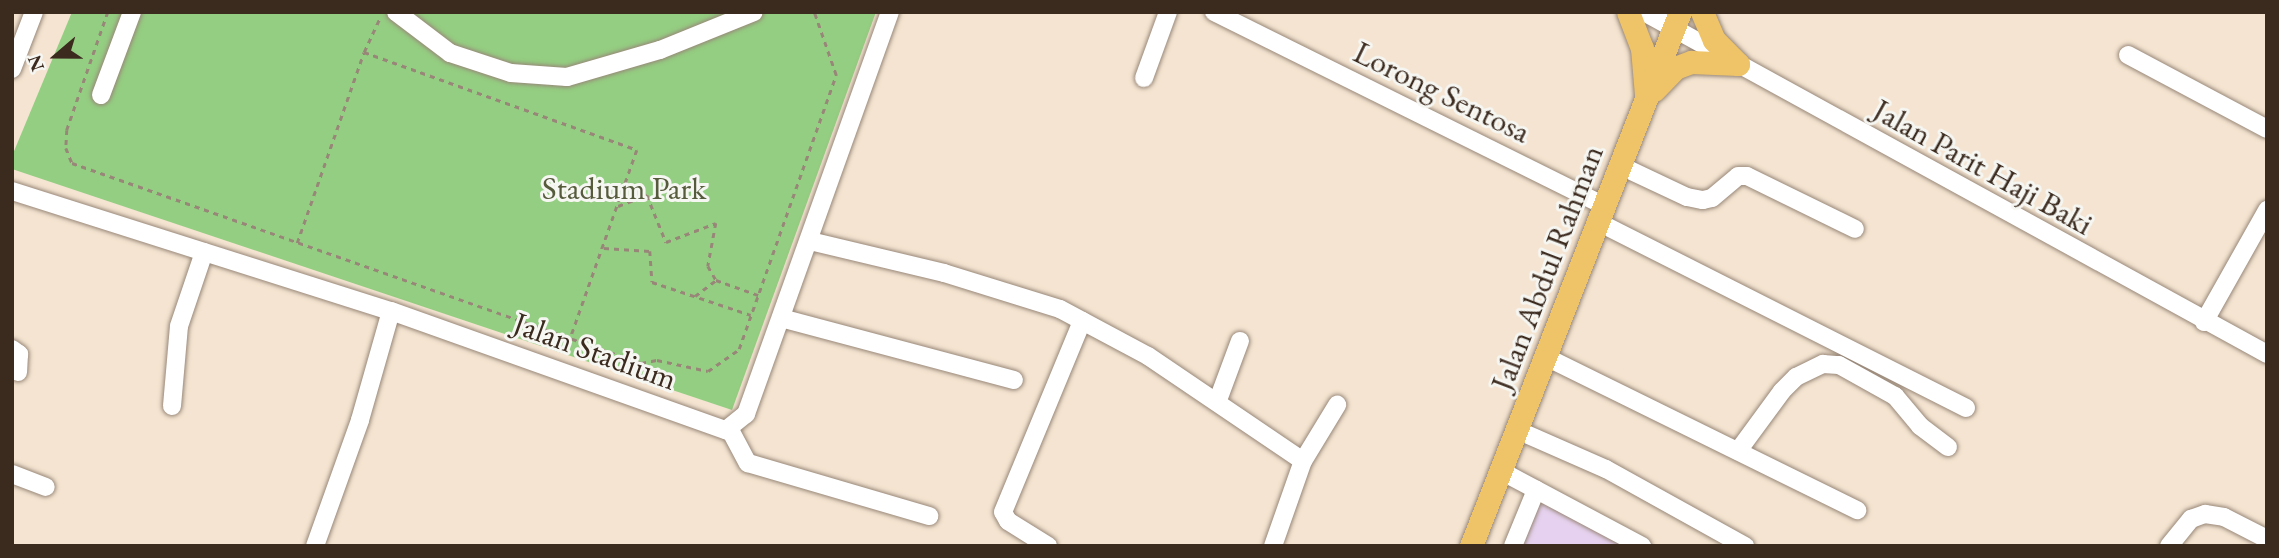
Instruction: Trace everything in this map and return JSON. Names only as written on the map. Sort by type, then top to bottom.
[{"type":"main road","points":[[1628,12],[1642,48],[1647,98]]},
{"type":"main road","points":[[1702,12],[1714,40],[1738,64]]},
{"type":"main road","name":"Jalan Abdul Rahman","points":[[1471,546],[1603,215],[1676,20]]},
{"type":"main road","points":[[1647,98],[1675,68],[1707,60],[1738,64]]},
{"type":"street","points":[[12,68],[34,12]]},
{"type":"street","points":[[101,95],[132,12]]},
{"type":"street","points":[[396,12],[450,53],[511,73],[567,77],[660,50],[754,12]]},
{"type":"street","points":[[890,12],[746,414],[729,428],[748,463],[929,516]]},
{"type":"street","points":[[1144,78],[1168,12]]},
{"type":"street","name":"Lorong Sentosa","points":[[1214,12],[1966,408]]},
{"type":"street","name":"Jalan Parit Haji Baki","points":[[1644,12],[1676,20],[1738,64],[2204,322],[2267,354]]},
{"type":"street","points":[[2128,55],[2267,129]]},
{"type":"street","points":[[1621,166],[1687,197],[1703,200],[1712,198],[1738,176],[1747,176],[1855,229]]},
{"type":"street","name":"Jalan Stadium","points":[[12,191],[391,311],[729,428]]},
{"type":"street","points":[[2204,322],[2226,288],[2267,210]]},
{"type":"street","points":[[810,241],[1015,293],[1082,321],[1218,400],[1303,461]]},
{"type":"street","points":[[172,406],[179,326],[204,252]]},
{"type":"street","points":[[314,546],[360,420],[391,311]]},
{"type":"street","points":[[781,318],[1014,380]]},
{"type":"street","points":[[1048,546],[1008,521],[1003,512],[1082,321]]},
{"type":"street","points":[[1218,400],[1240,341]]},
{"type":"street","points":[[12,349],[19,354],[18,372]]},
{"type":"street","points":[[1546,357],[1857,510]]},
{"type":"street","points":[[1738,451],[1782,391],[1796,377],[1823,364],[1839,365],[1895,396],[1920,426],[1948,447]]},
{"type":"street","points":[[1273,546],[1303,461],[1337,405]]},
{"type":"street","points":[[1517,429],[1606,469],[1745,546]]},
{"type":"street","points":[[1501,471],[1642,546]]},
{"type":"street","points":[[12,474],[46,488]]},
{"type":"street","points":[[1513,546],[1536,490]]},
{"type":"street","points":[[2169,546],[2191,519],[2205,514],[2224,517],[2267,539]]},
{"type":"path","points":[[108,12],[67,130],[66,148],[72,163],[641,363],[657,360],[708,371],[724,364],[739,349],[836,75],[814,12]]},
{"type":"path","points":[[297,243],[364,52],[383,12]]},
{"type":"path","points":[[364,52],[637,150],[570,339]]},
{"type":"path","points":[[617,206],[647,195],[666,242],[716,223],[707,254],[716,280]]},
{"type":"path","points":[[602,248],[650,251],[652,282],[751,315]]},
{"type":"path","points":[[716,280],[758,295]]},
{"type":"path","points":[[695,296],[716,280]]},
{"type":"shaded area","points":[[1539,497],[1630,546],[1519,546]]},
{"type":"green space","name":"Stadium Park","points":[[72,12],[876,12],[732,410],[12,169],[12,156]]}]
